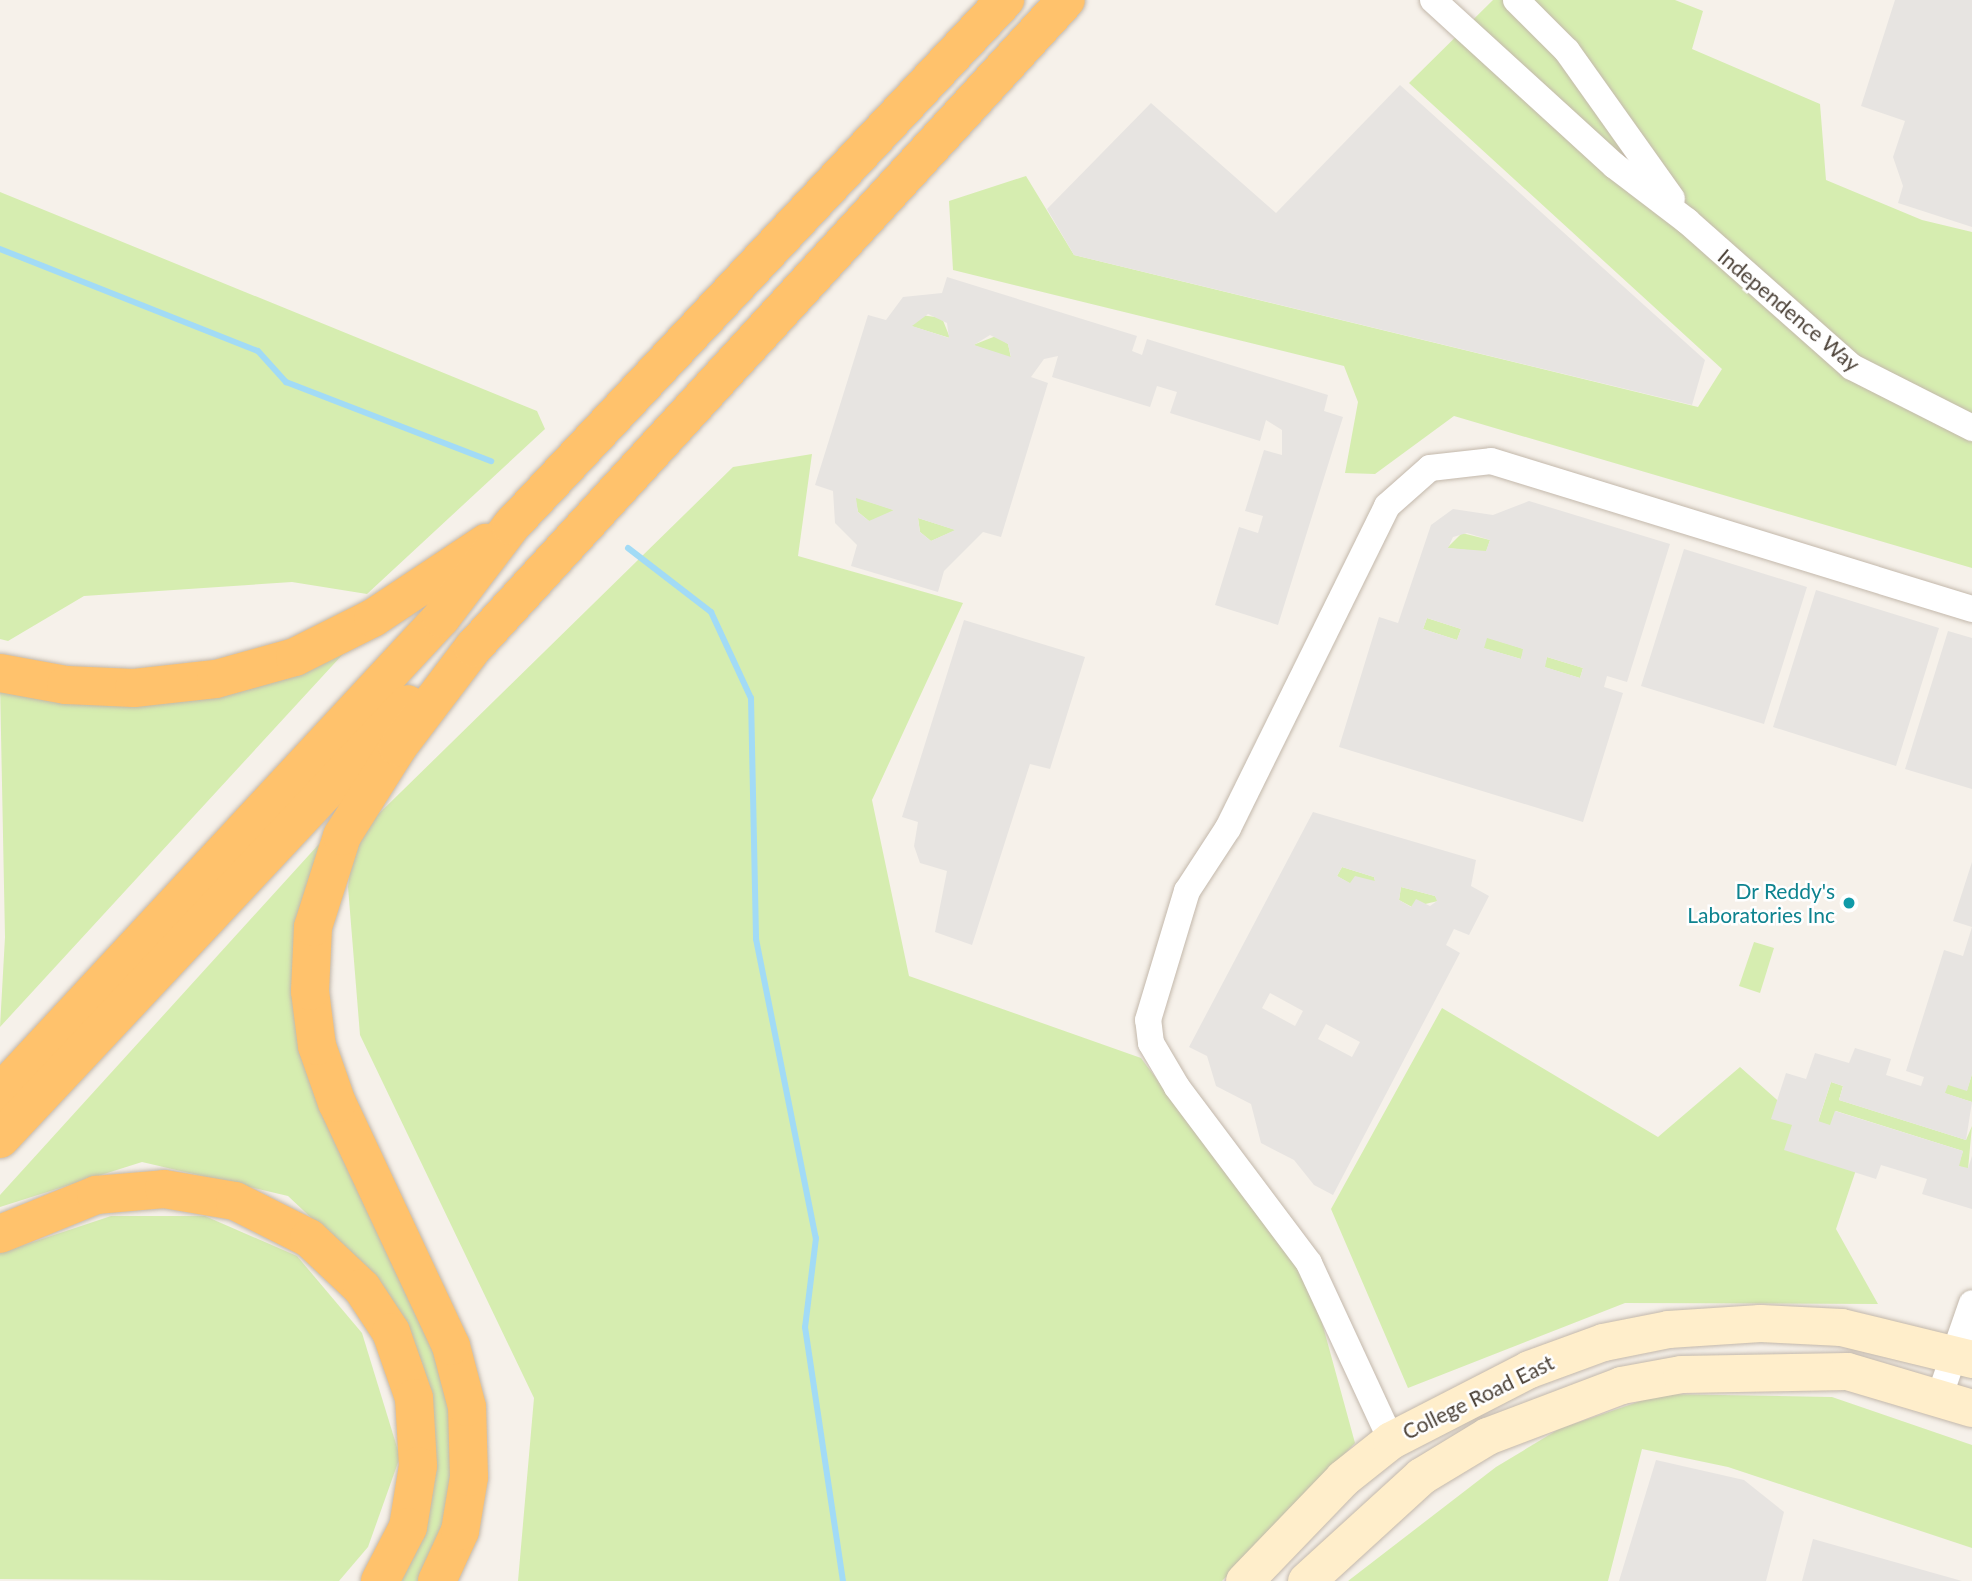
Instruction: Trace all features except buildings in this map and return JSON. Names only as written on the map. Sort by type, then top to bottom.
[{"type":"highway","points":[[0,1093],[441,618],[511,526],[1005,0]]},
{"type":"highway","points":[[437,1581],[460,1531],[467,1490],[467,1408],[451,1346],[337,1103],[317,1046],[310,991],[313,927],[342,836],[398,747],[473,648],[1066,0]]},
{"type":"highway","points":[[0,673],[66,685],[134,688],[216,678],[295,657],[373,618],[511,526]]},
{"type":"highway","points":[[0,1139],[385,724],[473,648]]},
{"type":"highway","points":[[0,1234],[96,1195],[164,1189],[235,1200],[309,1238],[362,1288],[391,1332],[414,1398],[418,1466],[408,1527],[380,1581]]},
{"type":"street","name":"Independence Way","points":[[1433,0],[1615,166],[1687,221],[1852,367],[1972,428]]},
{"type":"street","name":"Independence Way","points":[[1516,0],[1567,51],[1687,221]]},
{"type":"street","points":[[1391,1440],[1309,1262],[1177,1087],[1151,1043],[1148,1020],[1187,891],[1228,828],[1387,506],[1430,468],[1491,461],[1972,609]]},
{"type":"street","points":[[1956,1401],[1972,1303]]},
{"type":"street","name":"College Road East","points":[[1244,1581],[1343,1478],[1391,1440],[1529,1369],[1602,1342],[1668,1329],[1760,1323],[1841,1327],[1963,1356]]},
{"type":"street","name":"College Road East","points":[[1306,1581],[1420,1476],[1487,1436],[1608,1389],[1681,1374],[1833,1371],[1956,1401]]},
{"type":"green space","points":[[1493,0],[1675,0],[1703,11],[1692,49],[1820,104],[1826,180],[1922,220],[1972,232],[1972,568],[1454,416],[1375,474],[1345,473],[1358,402],[1344,366],[953,270],[949,201],[1026,176],[1074,255],[1698,407],[1722,369],[1409,83]]},
{"type":"green space","points":[[0,192],[537,411],[545,429],[367,594],[292,582],[84,596],[8,641],[0,639]]},
{"type":"green space","points":[[921,315],[942,318],[950,338],[911,326]]},
{"type":"green space","points":[[996,336],[1008,344],[1011,358],[973,345]]},
{"type":"green space","points":[[812,454],[798,556],[963,603],[872,800],[909,976],[1141,1058],[1312,1286],[1355,1443],[1222,1581],[518,1581],[534,1398],[360,1035],[348,887],[354,838],[733,467]]},
{"type":"green space","points":[[855,497],[894,510],[884,520],[869,521],[858,512]]},
{"type":"green space","points":[[918,518],[956,530],[931,541],[920,532]]},
{"type":"green space","points":[[1462,533],[1490,540],[1486,552],[1447,548]]},
{"type":"green space","points":[[1427,618],[1461,629],[1457,640],[1423,629]]},
{"type":"green space","points":[[1486,637],[1524,649],[1521,659],[1483,648]]},
{"type":"green space","points":[[355,641],[0,1027],[5,937],[0,682],[34,692]]},
{"type":"green space","points":[[1547,657],[1583,668],[1580,678],[1544,667]]},
{"type":"green space","points":[[319,844],[300,1034],[435,1348],[450,1409],[453,1473],[445,1522],[421,1581],[399,1581],[429,1506],[369,1272],[288,1196],[142,1162],[0,1207],[0,1195]]},
{"type":"green space","points":[[1342,867],[1374,877],[1375,881],[1351,884],[1337,876]]},
{"type":"green space","points":[[1401,887],[1435,896],[1438,901],[1412,907],[1399,900]]},
{"type":"green space","points":[[1754,942],[1774,948],[1760,993],[1739,986]]},
{"type":"green space","points":[[1442,1008],[1658,1137],[1740,1067],[1856,1170],[1836,1229],[1878,1304],[1625,1303],[1408,1388],[1331,1209]]},
{"type":"green space","points":[[1972,1074],[1972,1102],[1944,1093],[1947,1084],[1967,1090]]},
{"type":"green space","points":[[1831,1082],[1843,1086],[1839,1100],[1966,1140],[1972,1126],[1968,1169],[1958,1166],[1963,1151],[1836,1111],[1831,1126],[1818,1122]]},
{"type":"green space","points":[[111,1216],[205,1216],[297,1256],[362,1333],[400,1457],[368,1547],[339,1581],[0,1579],[0,1253]]},
{"type":"green space","points":[[1661,1394],[1832,1397],[1972,1445],[1972,1548],[1728,1467],[1642,1449],[1608,1581],[1348,1581],[1496,1467],[1559,1429]]},
{"type":"shaded area","points":[[1895,0],[1972,0],[1972,227],[1898,203],[1903,186],[1893,157],[1905,121],[1861,106]]},
{"type":"shaded area","points":[[1400,85],[1705,360],[1692,405],[1074,255],[1047,209],[1151,103],[1276,213]]},
{"type":"shaded area","points":[[947,277],[1137,336],[1132,351],[1142,355],[1147,339],[1328,395],[1324,411],[1343,417],[1278,625],[1215,605],[1239,527],[1258,533],[1263,516],[1245,511],[1264,450],[1282,455],[1282,430],[1266,420],[1260,441],[1170,413],[1177,392],[1157,386],[1150,407],[1052,377],[1058,356],[1044,359],[1031,377],[1048,383],[1001,537],[983,532],[944,571],[938,592],[851,566],[857,545],[835,523],[833,491],[815,485],[868,315],[886,320],[903,297],[942,293]],"holes":[[[928,314],[947,323],[949,338],[912,326]],[[990,335],[1008,344],[1011,357],[974,345]],[[856,498],[894,510],[869,521],[858,512]],[[918,518],[955,530],[931,541],[920,532]]]},
{"type":"shaded area","points":[[1529,501],[1670,544],[1627,682],[1607,676],[1604,687],[1623,693],[1583,822],[1339,747],[1379,617],[1398,623],[1431,525],[1453,509],[1493,515]],"holes":[[[1467,533],[1490,540],[1486,551],[1448,548],[1453,537]],[[1427,618],[1461,629],[1457,640],[1423,629]],[[1487,638],[1523,649],[1521,659],[1484,648]],[[1547,657],[1583,668],[1580,678],[1545,667]]]},
{"type":"shaded area","points":[[1684,549],[1807,587],[1764,724],[1641,686]]},
{"type":"shaded area","points":[[1816,590],[1939,628],[1896,766],[1773,727]]},
{"type":"shaded area","points":[[964,620],[1085,657],[1050,769],[1030,764],[972,945],[935,932],[947,871],[920,863],[914,846],[918,822],[902,817]]},
{"type":"shaded area","points":[[1948,631],[1972,638],[1972,789],[1905,769]]},
{"type":"shaded area","points":[[1313,812],[1476,860],[1471,886],[1489,896],[1469,935],[1454,929],[1446,945],[1460,953],[1333,1195],[1314,1185],[1294,1160],[1261,1143],[1251,1104],[1216,1086],[1207,1056],[1189,1047]],"holes":[[[1342,867],[1374,877],[1375,881],[1355,876],[1350,883],[1337,876]],[[1401,887],[1435,896],[1437,901],[1430,906],[1416,899],[1411,907],[1399,900]],[[1270,993],[1303,1011],[1295,1026],[1262,1008]],[[1326,1024],[1360,1042],[1352,1057],[1318,1039]]]},
{"type":"shaded area","points":[[1972,862],[1972,927],[1953,921]]},
{"type":"shaded area","points":[[1972,927],[1972,1074],[1967,1091],[1948,1085],[1945,1093],[1972,1102],[1966,1140],[1839,1100],[1843,1086],[1831,1082],[1818,1121],[1830,1125],[1835,1111],[1963,1151],[1959,1166],[1968,1168],[1972,1156],[1972,1209],[1922,1194],[1927,1179],[1881,1165],[1876,1179],[1784,1150],[1792,1125],[1771,1119],[1786,1073],[1806,1079],[1815,1053],[1849,1063],[1855,1048],[1891,1059],[1886,1075],[1921,1086],[1924,1077],[1906,1071],[1944,950],[1963,956]]},
{"type":"shaded area","points":[[1656,1460],[1744,1480],[1784,1512],[1766,1581],[1619,1581]]},
{"type":"shaded area","points":[[1813,1539],[1962,1581],[1802,1581]]},
{"type":"waterway","points":[[0,249],[258,351],[286,382],[491,461]]},
{"type":"waterway","points":[[628,548],[711,612],[751,698],[756,939],[816,1238],[805,1327],[843,1581]]},
{"type":"place","name":"Dr Reddy's Laboratories Inc","points":[[1849,903]]}]
